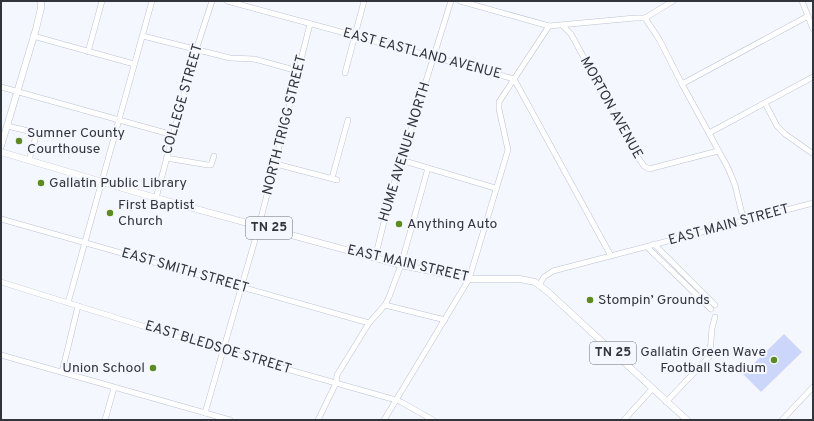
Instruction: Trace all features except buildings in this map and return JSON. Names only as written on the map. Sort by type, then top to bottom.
[{"type":"main road","points":[[1,146],[41,8],[41,1]]},
{"type":"main road","name":"EAST MAIN STREET","points":[[1,152],[102,183],[401,265],[469,279],[499,280],[520,278],[530,280],[539,285]]},
{"type":"main road","name":"TN 25","points":[[539,285],[687,420]]},
{"type":"street","points":[[88,52],[102,1]]},
{"type":"street","points":[[68,303],[152,1]]},
{"type":"street","name":"COLLEGE STREET","points":[[156,198],[196,50],[212,1]]},
{"type":"street","name":"EAST EASTLAND AVENUE","points":[[227,1],[514,79],[611,256]]},
{"type":"street","points":[[346,73],[364,1]]},
{"type":"street","name":"HUME AVENUE NORTH","points":[[375,258],[401,160],[451,1]]},
{"type":"street","points":[[460,1],[549,26],[645,18],[672,1]]},
{"type":"street","points":[[802,1],[813,29]]},
{"type":"street","points":[[682,84],[808,16]]},
{"type":"street","points":[[645,18],[659,39],[728,168],[735,185],[744,222]]},
{"type":"street","name":"NORTH TRIGG STREET","points":[[205,413],[276,164],[310,24]]},
{"type":"street","points":[[384,420],[469,279],[508,150],[499,109],[499,102],[549,26]]},
{"type":"street","name":"MORTON AVENUE","points":[[562,26],[571,34],[638,159],[644,166],[649,169],[718,151]]},
{"type":"street","points":[[33,36],[134,64]]},
{"type":"street","points":[[143,36],[230,58],[254,59],[298,70]]},
{"type":"street","points":[[709,134],[813,77]]},
{"type":"street","points":[[1,87],[118,121],[173,135]]},
{"type":"street","points":[[765,103],[781,130],[813,154]]},
{"type":"street","points":[[276,164],[334,179],[348,120]]},
{"type":"street","points":[[7,126],[37,133],[29,160]]},
{"type":"street","points":[[166,158],[211,165],[214,156]]},
{"type":"street","points":[[401,160],[496,188]]},
{"type":"street","points":[[318,420],[336,383],[337,375],[369,323],[385,305],[401,265],[428,168]]},
{"type":"street","name":"EAST MAIN STREET","points":[[539,285],[544,277],[553,272],[813,203]]},
{"type":"street","name":"EAST SMITH STREET","points":[[1,219],[369,323]]},
{"type":"street","points":[[647,247],[713,307],[654,244]]},
{"type":"street","name":"EAST BLEDSOE STREET","points":[[1,282],[224,350],[396,400],[433,420]]},
{"type":"street","points":[[385,305],[445,320]]},
{"type":"street","points":[[62,372],[78,306]]},
{"type":"street","points":[[666,402],[708,357],[710,353],[712,328],[715,317]]},
{"type":"street","points":[[1,355],[230,420]]},
{"type":"street","points":[[782,420],[813,387]]},
{"type":"street","points":[[105,420],[114,388]]},
{"type":"street","points":[[624,420],[652,389]]},
{"type":"shaded area","points":[[784,334],[802,352],[761,392],[743,374]]},
{"type":"waterway","points":[[1,2],[6,1]]},
{"type":"place","name":"Sumner County Courthouse","points":[[19,141]]},
{"type":"place","name":"Gallatin Public Library","points":[[41,183]]},
{"type":"place","name":"First Baptist Church","points":[[110,213]]},
{"type":"place","name":"Anything Auto","points":[[399,224]]},
{"type":"place","name":"Stompin’ Grounds","points":[[590,300]]},
{"type":"place","name":"Gallatin Green Wave Football Stadium","points":[[774,360]]},
{"type":"place","name":"Union School","points":[[153,368]]}]
